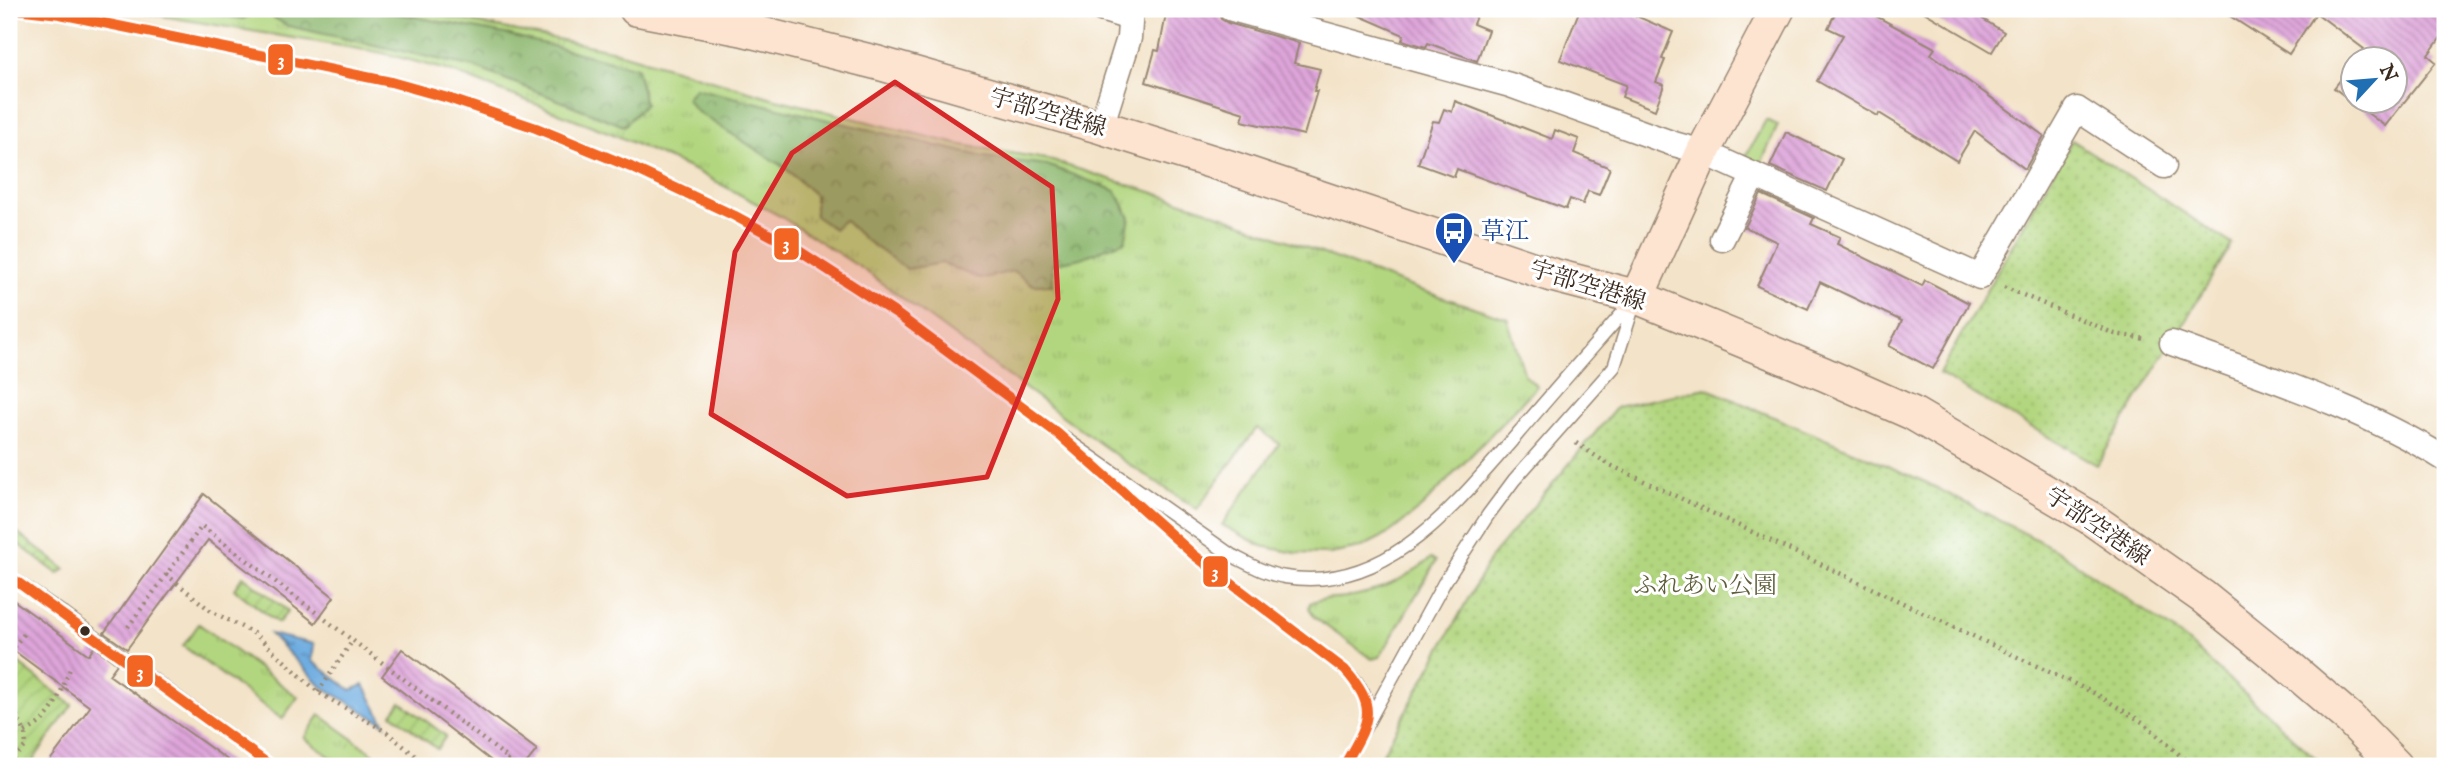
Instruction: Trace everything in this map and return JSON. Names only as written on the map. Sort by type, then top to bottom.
[{"type":"main road","name":"宇部空港線","points":[[636,9],[743,29],[854,57],[1101,127],[1552,275],[1637,298],[1824,374],[1912,413],[2089,517],[2203,597],[2286,664],[2349,718],[2396,766]]},
{"type":"main road","points":[[1637,298],[1703,152],[1778,9]]},
{"type":"street","points":[[1101,9],[1131,13],[1129,38],[1101,127]]},
{"type":"street","points":[[1232,9],[1510,85],[1703,152],[1980,277],[2077,109],[2164,166]]},
{"type":"street","points":[[1722,239],[1754,175]]},
{"type":"street","points":[[2172,343],[2347,407],[2422,444],[2445,459]]},
{"type":"lane","points":[[15,9],[60,14],[391,82],[448,97],[536,128],[631,167],[735,216],[796,249],[898,316],[1057,433],[1231,555],[1257,569],[1283,577],[1302,579],[1351,574],[1397,553],[1418,538],[1491,464],[1637,298]]},
{"type":"lane","points":[[1344,766],[1444,583],[1488,514],[1514,480],[1614,367],[1637,298]]},
{"type":"lane","points":[[1057,433],[1194,555],[1345,670],[1357,682],[1366,697],[1369,711],[1367,724]]},
{"type":"lane","points":[[9,576],[271,766]]},
{"type":"path","points":[[1980,277],[2115,334],[2172,343]]},
{"type":"path","points":[[1576,443],[1608,464],[2096,694],[2144,723],[2192,766]]},
{"type":"path","points":[[128,627],[202,526],[509,759],[504,766]]},
{"type":"path","points":[[166,574],[211,611],[255,634],[318,692],[388,733],[427,766]]},
{"type":"path","points":[[9,652],[24,634]]},
{"type":"path","points":[[318,692],[353,640]]},
{"type":"path","points":[[25,732],[36,727],[48,716],[70,669]]},
{"type":"path","points":[[9,714],[17,716],[25,732],[26,746],[13,757],[9,756]]},
{"type":"highlighted area","points":[[895,82],[1052,187],[1058,299],[987,477],[847,496],[711,414],[735,252],[792,153]]},
{"type":"green space","points":[[120,9],[409,9],[611,50],[776,99],[957,144],[1046,159],[1199,207],[1417,289],[1507,318],[1525,376],[1537,386],[1423,506],[1388,534],[1360,548],[1330,554],[1295,553],[1262,546],[1222,525],[1279,444],[1257,428],[1197,509],[1124,461],[864,270],[780,216],[698,172],[613,134],[447,70],[383,53]]},
{"type":"green space","points":[[187,9],[259,9],[243,19]]},
{"type":"green space","points":[[259,9],[374,9],[510,35],[637,68],[645,104],[624,126],[474,67],[288,26]]},
{"type":"green space","points":[[695,88],[984,157],[1047,165],[1116,191],[1130,218],[1125,241],[1081,258],[1052,264],[1053,285],[1033,285],[1013,271],[980,279],[942,263],[907,269],[864,239],[844,220],[834,229],[815,216],[815,195],[785,168],[696,111],[686,98]]},
{"type":"green space","points":[[1766,120],[1778,125],[1760,166],[1744,159]]},
{"type":"green space","points":[[2072,140],[2232,244],[2097,465],[1939,374]]},
{"type":"green space","name":"ふれあい公園","points":[[1706,388],[1925,482],[2055,549],[2181,636],[2324,766],[1376,766],[1491,557],[1617,407]]},
{"type":"green space","points":[[9,526],[65,569],[58,574],[9,537]]},
{"type":"green space","points":[[1431,558],[1436,561],[1380,657],[1372,659],[1315,618],[1309,609],[1310,603],[1318,600],[1359,595],[1381,588],[1412,572]]},
{"type":"green space","points":[[243,576],[288,611],[278,623],[234,589]]},
{"type":"green space","points":[[199,624],[298,697],[282,719],[183,646]]},
{"type":"green space","points":[[9,656],[72,705],[29,766],[9,766]]},
{"type":"green space","points":[[401,702],[446,736],[437,749],[392,714]]},
{"type":"green space","points":[[320,715],[390,766],[343,766],[304,738]]},
{"type":"water","points":[[270,634],[314,644],[312,661],[351,690],[364,685],[385,724],[322,687]]},
{"type":"building","points":[[1167,9],[1218,11],[1221,19],[1228,23],[1299,43],[1294,63],[1320,69],[1314,91],[1317,91],[1304,135],[1242,121],[1244,113],[1146,82],[1155,50],[1159,51]]},
{"type":"building","points":[[1344,9],[1479,9],[1473,24],[1488,30],[1477,61],[1428,43],[1426,47],[1402,40],[1404,35]]},
{"type":"building","points":[[1580,9],[1638,9],[1636,16],[1673,32],[1656,82],[1664,85],[1655,110],[1622,97],[1626,85],[1560,60]]},
{"type":"building","points":[[1837,9],[1863,9],[1935,48],[1931,54],[2044,136],[2025,169],[1975,131],[1957,161],[1879,113],[1878,116],[1817,81],[1843,35],[1828,28]]},
{"type":"building","points":[[1919,9],[1966,9],[2004,32],[1992,52]]},
{"type":"building","points":[[2219,9],[2445,9],[2445,32],[2428,55],[2436,62],[2408,97],[2408,46],[2360,46],[2316,13],[2289,54]]},
{"type":"building","points":[[1455,101],[1552,139],[1555,130],[1579,139],[1574,153],[1610,168],[1599,195],[1588,191],[1583,204],[1570,199],[1566,209],[1457,169],[1454,177],[1418,164],[1433,121],[1439,122],[1444,109],[1452,112]]},
{"type":"building","points":[[2372,116],[2393,116],[2385,126]]},
{"type":"building","points":[[1786,132],[1842,159],[1827,191],[1770,166]]},
{"type":"building","points":[[1761,194],[1814,218],[1811,224],[1840,237],[1837,244],[1922,286],[1925,280],[1969,303],[1933,369],[1889,346],[1902,321],[1820,282],[1808,309],[1757,286],[1777,242],[1745,227]]},
{"type":"building","points":[[204,494],[334,597],[315,623],[208,540],[127,649],[104,633]]},
{"type":"building","points":[[9,597],[89,655],[94,647],[117,664],[109,675],[236,766],[46,766],[90,707],[9,647]]},
{"type":"building","points":[[402,649],[537,750],[524,766],[498,766],[382,676]]},
{"type":"transit line","name":"3","points":[[15,9],[60,14],[391,82],[448,98],[536,128],[631,167],[735,216],[796,249],[898,315],[1057,433],[1194,555],[1345,670],[1363,696],[1367,717],[1359,739],[1344,766]]},
{"type":"transit line","name":"3","points":[[9,576],[271,766]]},
{"type":"place","name":"草江","points":[[1454,265]]}]
